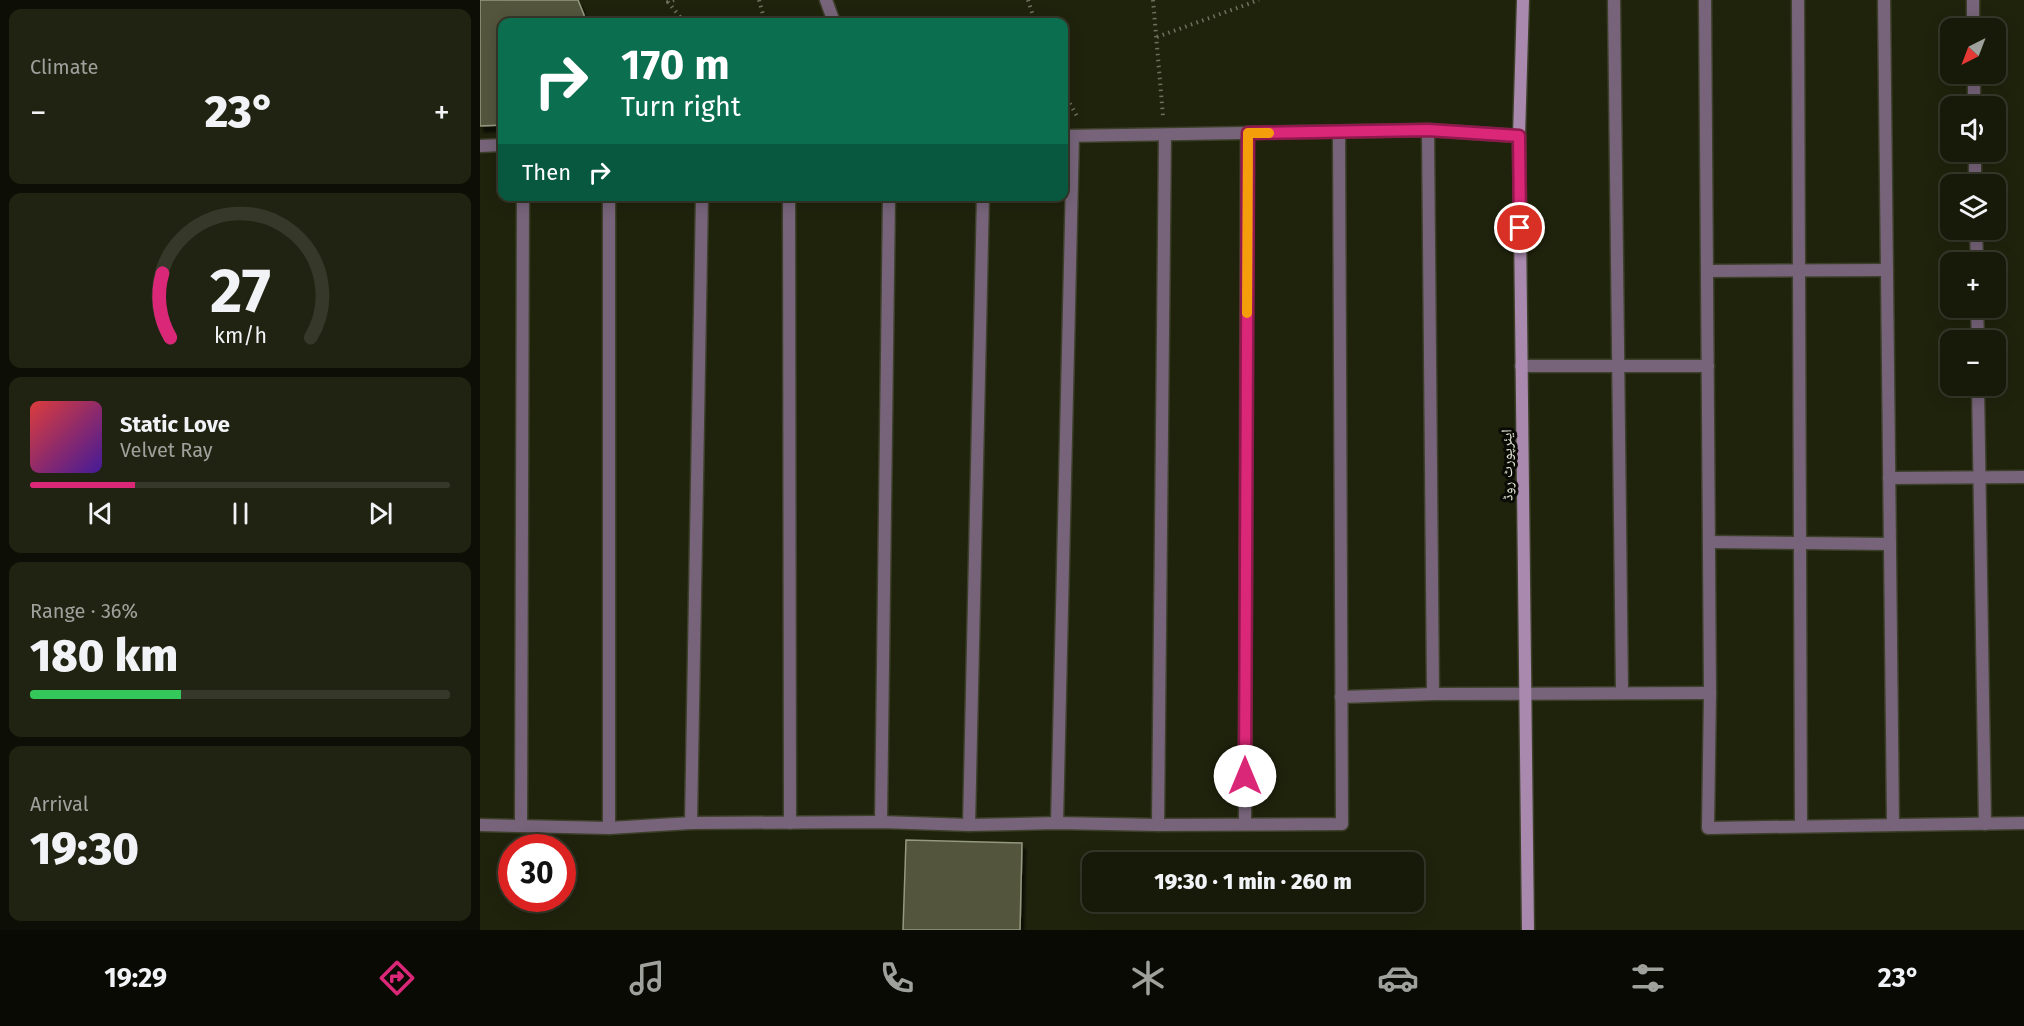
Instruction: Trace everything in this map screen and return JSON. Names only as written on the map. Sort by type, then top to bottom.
[{"type":"street","points":[[826,0],[833,18]]},
{"type":"street","name":"ایئرپورٹ روڈ","points":[[1523,0],[1519,136],[1528,930]]},
{"type":"street","points":[[1614,0],[1622,692]]},
{"type":"street","points":[[1705,0],[1710,693],[1708,828],[2024,823]]},
{"type":"street","points":[[1798,0],[1801,826]]},
{"type":"street","points":[[1884,0],[1893,824]]},
{"type":"street","points":[[1973,0],[1973,18]]},
{"type":"street","points":[[1428,130],[1433,694]]},
{"type":"street","points":[[1068,136],[1428,130],[1519,136]]},
{"type":"street","points":[[480,825],[609,828],[691,823],[1342,824],[1339,132]]},
{"type":"street","points":[[1245,823],[1248,133]]},
{"type":"street","points":[[1158,825],[1165,135]]},
{"type":"street","points":[[480,146],[498,145]]},
{"type":"street","points":[[520,826],[523,201]]},
{"type":"street","points":[[609,201],[609,828]]},
{"type":"street","points":[[691,823],[702,201]]},
{"type":"street","points":[[789,201],[790,823]]},
{"type":"street","points":[[881,822],[890,201]]},
{"type":"street","points":[[969,825],[983,201]]},
{"type":"street","points":[[1056,823],[1067,201]]},
{"type":"street","points":[[1707,271],[1887,270]]},
{"type":"street","points":[[1521,366],[1708,366]]},
{"type":"street","points":[[1978,396],[1984,824]]},
{"type":"street","points":[[1889,478],[2024,477]]},
{"type":"street","points":[[1709,542],[1890,544]]},
{"type":"street","points":[[1341,697],[1433,694],[1710,693]]},
{"type":"path","points":[[674,0],[668,2],[681,18]]},
{"type":"path","points":[[759,0],[764,18]]},
{"type":"path","points":[[1028,0],[1034,18]]},
{"type":"path","points":[[1153,0],[1165,135]]},
{"type":"path","points":[[1157,37],[1259,0]]},
{"type":"path","points":[[1068,100],[1090,136]]},
{"type":"building","points":[[480,0],[578,0],[584,18],[498,18],[498,125],[480,126]]},
{"type":"building","points":[[906,840],[1022,843],[1020,930],[903,930]]},
{"type":"slow traffic","points":[[1247,313],[1248,133],[1269,133]]},
{"type":"route","points":[[1245,776],[1248,133],[1428,130],[1519,136],[1520,228]]}]
